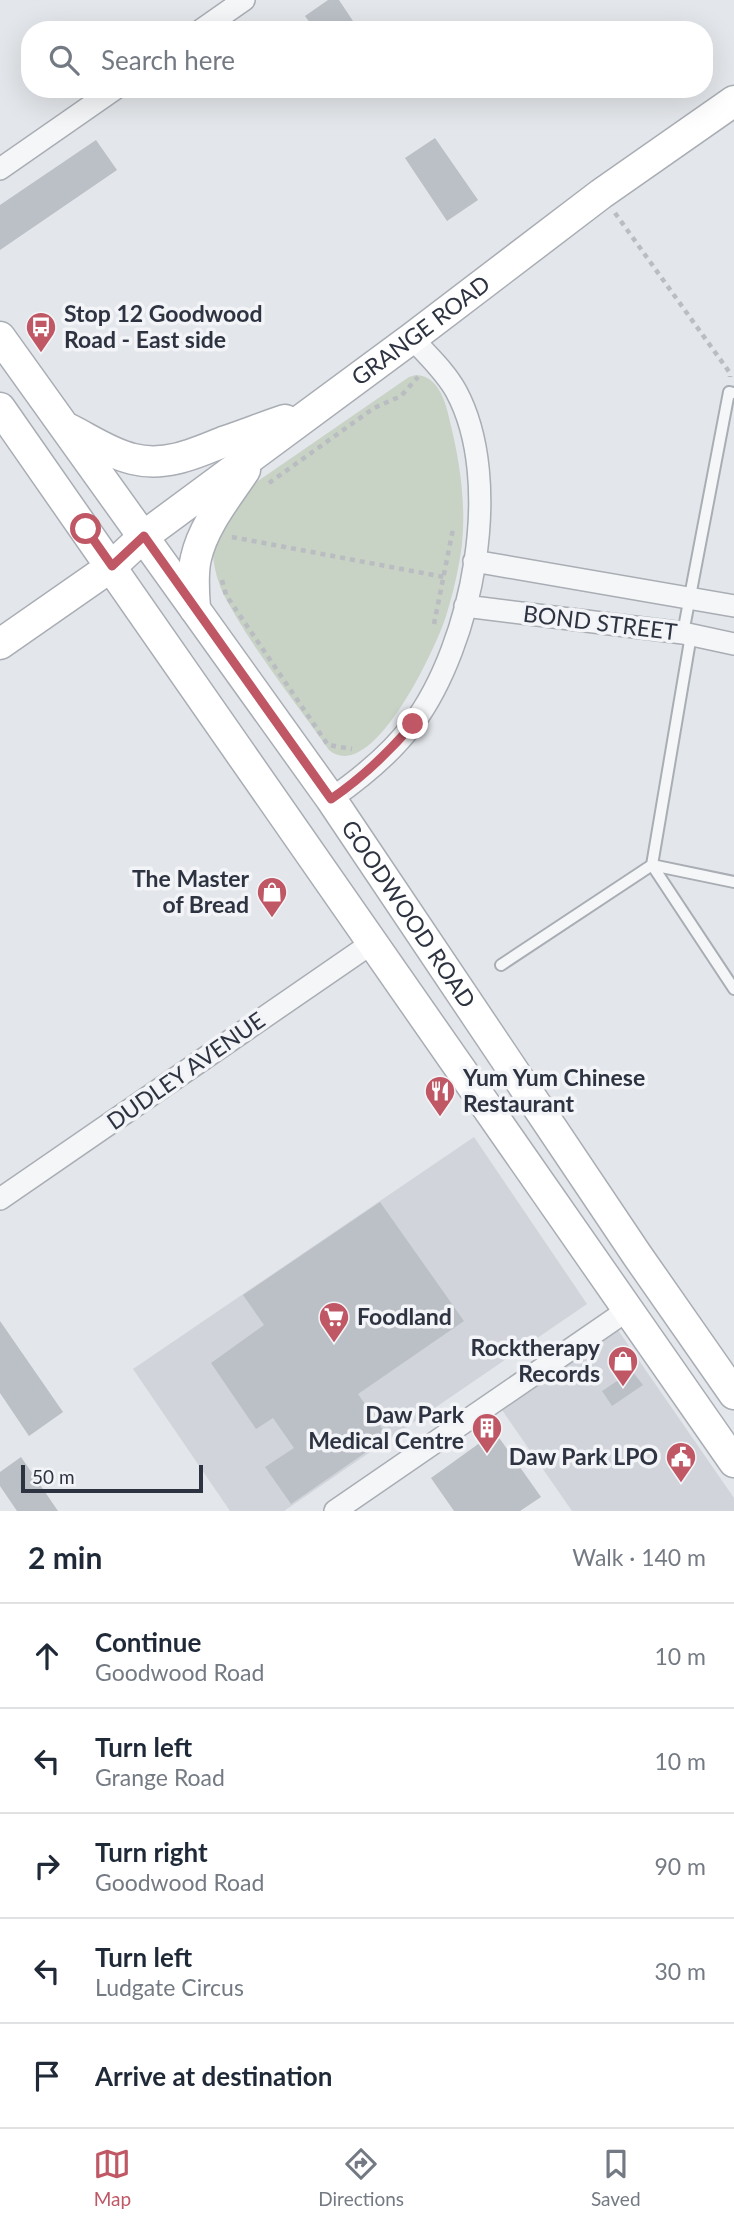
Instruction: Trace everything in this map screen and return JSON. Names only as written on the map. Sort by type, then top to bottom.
[{"type":"main road","name":"GRANGE ROAD","points":[[0,644],[112,566],[144,536],[601,194],[734,101]]},
{"type":"main road","name":"GOODWOOD ROAD","points":[[0,337],[331,799],[637,1255],[734,1394]]},
{"type":"main road","points":[[65,427],[134,459],[172,460],[192,455],[318,407]]},
{"type":"main road","name":"GOODWOOD ROAD","points":[[0,408],[734,1462]]},
{"type":"main road","points":[[195,609],[194,574],[199,546],[254,455]]},
{"type":"main road","points":[[637,1255],[629,1309],[686,1325]]},
{"type":"street","points":[[213,21],[240,1]]},
{"type":"street","points":[[0,169],[102,98]]},
{"type":"street","points":[[331,799],[359,780],[386,755],[413,724],[437,686],[452,650],[474,561],[479,525],[480,476],[476,444],[456,391],[412,338]]},
{"type":"street","name":"BOND STREET","points":[[474,561],[734,606]]},
{"type":"street","name":"BOND STREET","points":[[465,606],[687,634],[734,644]]},
{"type":"street","name":"DUDLEY AVENUE","points":[[0,1199],[372,943]]},
{"type":"street","points":[[335,1511],[629,1309]]},
{"type":"lane","points":[[732,393],[689,598],[687,634],[652,865],[734,989]]},
{"type":"lane","points":[[501,965],[652,865],[734,882]]},
{"type":"path","points":[[601,194],[730,373],[732,393]]},
{"type":"path","points":[[263,487],[374,408],[401,396],[432,360]]},
{"type":"path","points":[[227,545],[236,526]]},
{"type":"path","points":[[231,537],[444,577]]},
{"type":"path","points":[[218,568],[226,594],[328,745],[352,749]]},
{"type":"shaded area","points":[[416,375],[436,385],[446,407],[454,437],[463,498],[459,562],[446,616],[416,682],[382,732],[364,749],[346,756],[329,750],[237,619],[223,594],[213,552],[218,534],[230,514],[258,481],[409,377]]},
{"type":"shaded area","points":[[474,1137],[587,1304],[284,1511],[230,1511],[133,1369]]},
{"type":"shaded area","points":[[618,1330],[734,1498],[734,1511],[572,1511],[502,1410]]},
{"type":"building","points":[[328,0],[339,0],[353,21],[309,21],[305,16]]},
{"type":"building","points":[[435,138],[478,200],[447,221],[405,158]]},
{"type":"building","points":[[96,140],[117,170],[0,250],[0,205]]},
{"type":"building","name":"Foodland","points":[[380,1202],[464,1321],[358,1394],[388,1437],[291,1504],[265,1467],[294,1448],[273,1418],[256,1429],[211,1363],[264,1325],[243,1295]]},
{"type":"building","points":[[0,1321],[63,1412],[29,1436],[0,1393]]},
{"type":"building","name":"Rocktherapy Records","points":[[632,1371],[643,1385],[612,1406],[602,1391]]},
{"type":"building","name":"Daw Park Medical Centre","points":[[495,1432],[541,1497],[520,1511],[454,1511],[431,1478]]},
{"type":"building","points":[[21,1457],[58,1511],[17,1511],[0,1486],[0,1472]]},
{"type":"place","name":"Stop 12 Goodwood Road - East side","points":[[41,354]]},
{"type":"place","name":"The Master of Bread","points":[[272,919]]},
{"type":"place","name":"Yum Yum Chinese Restaurant","points":[[440,1118]]},
{"type":"place","name":"Foodland","points":[[334,1344]]},
{"type":"place","name":"Rocktherapy Records","points":[[623,1388]]},
{"type":"place","name":"Daw Park Medical Centre","points":[[487,1455]]},
{"type":"place","name":"Daw Park LPO","points":[[681,1484]]},
{"type":"route","points":[[86,529],[112,566],[144,536],[331,799],[359,780],[413,724]]}]
